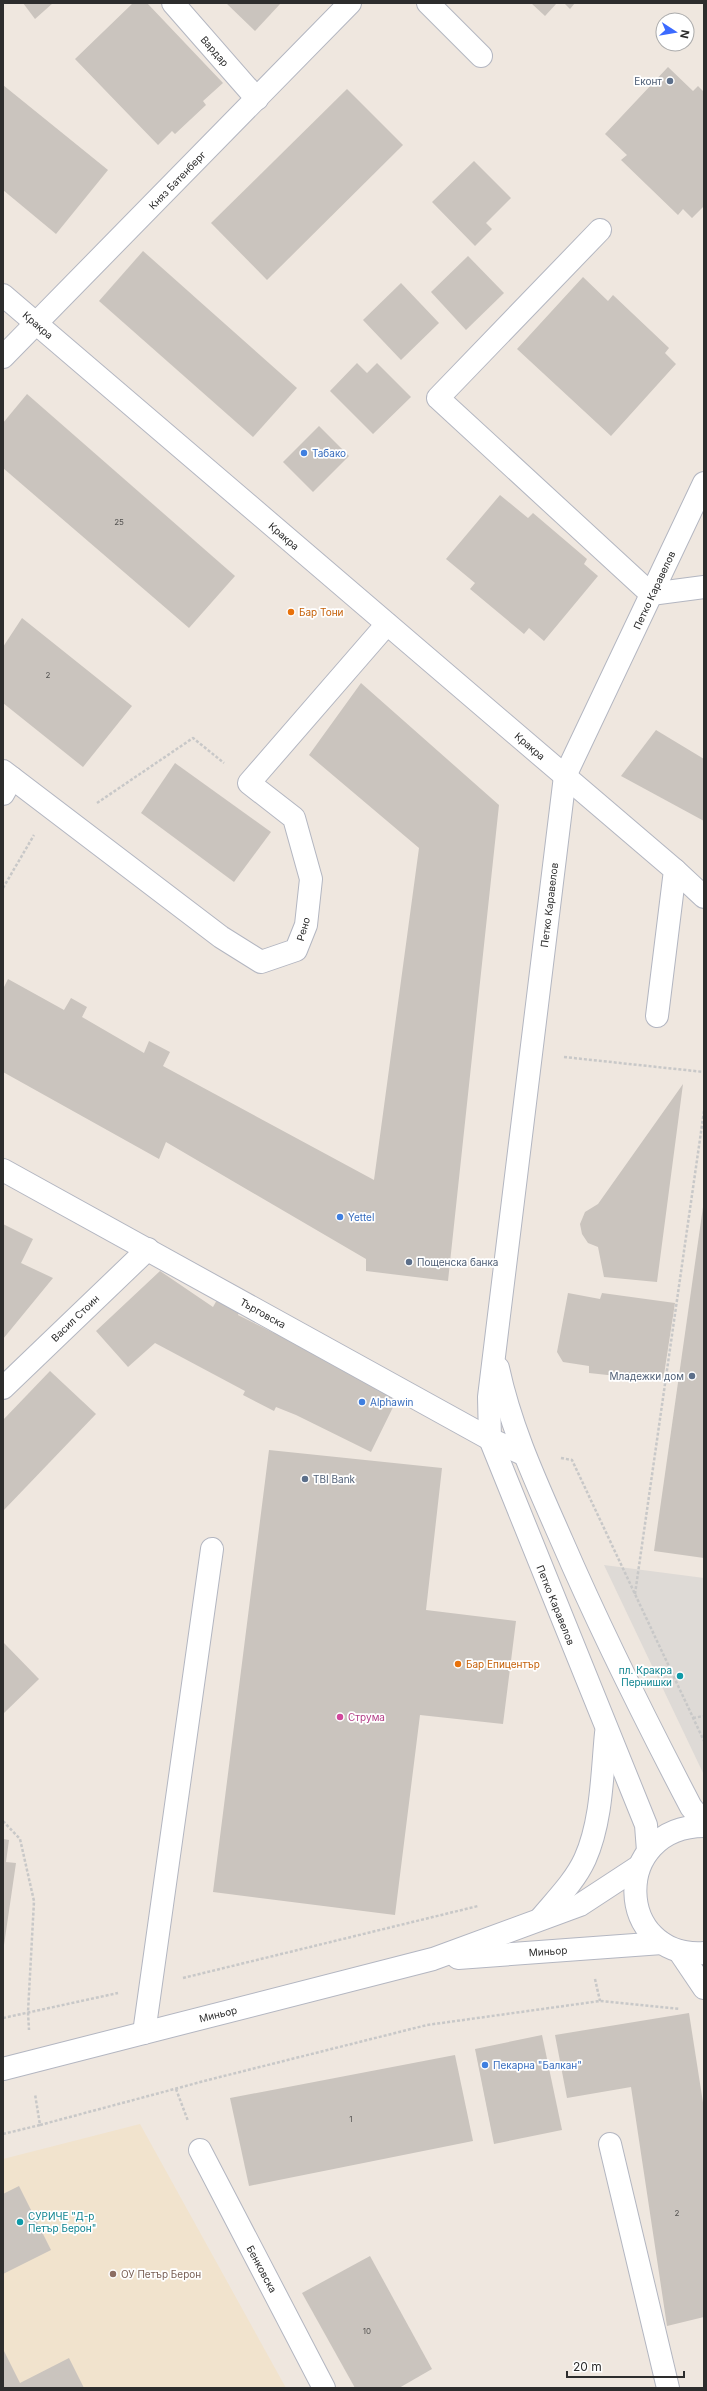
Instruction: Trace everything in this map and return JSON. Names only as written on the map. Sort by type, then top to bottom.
[{"type":"main road","name":"Вардар","points":[[173,3],[257,99]]},
{"type":"main road","name":"Княз Батенберг","points":[[3,357],[350,3]]},
{"type":"main road","points":[[428,3],[481,56]]},
{"type":"main road","points":[[600,230],[438,398],[651,594],[704,587]]},
{"type":"main road","name":"Кракра","points":[[3,295],[675,870],[704,897]]},
{"type":"main road","name":"Петко Каравелов","points":[[671,1947],[643,1922],[637,1909],[635,1881],[643,1859],[646,1826],[606,1730],[490,1439],[489,1397],[565,776],[704,483]]},
{"type":"main road","points":[[249,783],[387,624]]},
{"type":"main road","name":"Рено","points":[[6,781],[50,807],[221,937],[261,962],[296,950],[306,925],[311,879],[294,818],[249,783]]},
{"type":"main road","points":[[657,1016],[675,870]]},
{"type":"main road","name":"Търговска","points":[[3,1170],[490,1439],[523,1454]]},
{"type":"main road","name":"Васил Стоин","points":[[3,1388],[148,1249]]},
{"type":"main road","name":"Петко Каравелов","points":[[495,1356],[506,1408],[523,1454],[623,1677],[691,1807],[704,1824]]},
{"type":"main road","points":[[144,2033],[152,1986],[212,1549]]},
{"type":"main road","points":[[540,1919],[558,1899],[585,1860],[592,1836],[598,1804],[606,1730]]},
{"type":"main road","name":"Миньор","points":[[3,2069],[433,1960],[580,1905],[643,1859],[668,1833],[680,1828],[704,1824]]},
{"type":"main road","points":[[671,1947],[704,1988]]},
{"type":"main road","name":"Миньор","points":[[433,1960],[671,1947],[704,1953]]},
{"type":"main road","points":[[610,2144],[668,2388]]},
{"type":"main road","name":"Бенковска","points":[[200,2150],[324,2388]]},
{"type":"path","points":[[69,821],[192,738],[249,783]]},
{"type":"path","points":[[3,888],[50,807]]},
{"type":"path","points":[[531,1053],[704,1072]]},
{"type":"path","points":[[635,1594],[704,1111]]},
{"type":"path","points":[[523,1454],[572,1460],[704,1741]]},
{"type":"path","points":[[693,1718],[704,1716]]},
{"type":"path","points":[[3,1821],[20,1839],[34,1901],[28,2012],[30,2062],[40,2125]]},
{"type":"path","points":[[3,2018],[152,1986],[484,1905]]},
{"type":"path","points":[[3,2134],[208,2080],[427,2025],[600,2001],[682,2009]]},
{"type":"shaded area","name":"пл. Кракра Пернишки","points":[[604,1565],[704,1578],[704,1775]]},
{"type":"shaded area","name":"ОУ Петър Берон","points":[[140,2124],[286,2388],[3,2388],[3,2159]]},
{"type":"building","points":[[23,3],[53,3],[35,19]]},
{"type":"building","points":[[133,3],[147,3],[223,83],[203,101],[206,105],[175,134],[172,131],[158,145],[75,59]]},
{"type":"building","points":[[226,3],[281,3],[255,31]]},
{"type":"building","points":[[531,3],[557,3],[545,16]]},
{"type":"building","points":[[564,3],[575,3],[570,9]]},
{"type":"building","points":[[668,67],[693,91],[698,86],[704,92],[704,206],[692,218],[683,209],[678,215],[621,160],[627,155],[605,134]]},
{"type":"building","points":[[3,85],[108,170],[56,234],[3,190]]},
{"type":"building","points":[[347,89],[403,145],[267,280],[211,223]]},
{"type":"building","points":[[474,161],[511,198],[486,223],[492,229],[475,246],[432,202]]},
{"type":"building","points":[[143,251],[297,388],[253,437],[99,301]]},
{"type":"building","points":[[468,256],[504,293],[466,330],[431,292]]},
{"type":"building","points":[[583,277],[608,301],[613,295],[669,348],[665,353],[676,364],[611,436],[517,349]]},
{"type":"building","points":[[401,283],[439,323],[401,360],[363,320]]},
{"type":"building","points":[[357,363],[367,373],[377,363],[411,397],[373,434],[330,391]]},
{"type":"building","points":[[27,394],[235,576],[189,628],[3,468],[3,423]]},
{"type":"building","points":[[319,426],[349,456],[313,492],[283,462]]},
{"type":"building","points":[[500,495],[528,518],[533,513],[587,559],[584,564],[598,576],[544,641],[529,628],[524,634],[470,589],[475,583],[446,559]]},
{"type":"building","points":[[22,618],[132,706],[83,767],[3,703],[3,647]]},
{"type":"building","points":[[361,683],[499,805],[448,1281],[366,1271],[366,1259],[166,1142],[159,1159],[3,1072],[3,989],[8,979],[64,1010],[71,998],[87,1007],[82,1017],[144,1053],[149,1041],[170,1052],[163,1066],[374,1180],[419,848],[309,755]]},
{"type":"building","points":[[656,730],[704,759],[704,821],[621,776]]},
{"type":"building","points":[[175,763],[271,832],[234,882],[141,813]]},
{"type":"building","points":[[683,1084],[657,1282],[604,1277],[598,1247],[588,1243],[582,1234],[580,1224],[585,1212],[598,1204]]},
{"type":"building","name":"Младежки дом","points":[[704,1207],[704,1558],[654,1551]]},
{"type":"building","points":[[3,1224],[33,1239],[21,1263],[53,1278],[3,1339]]},
{"type":"building","points":[[160,1271],[213,1307],[218,1298],[241,1308],[238,1315],[274,1333],[276,1330],[302,1344],[300,1347],[398,1397],[371,1452],[296,1415],[276,1407],[274,1411],[243,1395],[245,1391],[155,1343],[128,1367],[96,1331]]},
{"type":"building","points":[[568,1293],[600,1299],[602,1293],[675,1303],[663,1381],[589,1373],[589,1366],[563,1362],[557,1352]]},
{"type":"building","points":[[50,1371],[96,1414],[3,1511],[3,1420]]},
{"type":"building","points":[[269,1450],[442,1468],[426,1610],[516,1621],[503,1724],[420,1715],[395,1915],[213,1892]]},
{"type":"building","points":[[3,1642],[39,1679],[3,1714]]},
{"type":"building","points":[[3,1839],[9,1840],[6,1862],[16,1863],[4,1945]]},
{"type":"building","points":[[689,2013],[704,2109],[704,2317],[667,2326],[631,2087],[567,2098],[555,2035]]},
{"type":"building","points":[[542,2035],[562,2130],[494,2144],[475,2049]]},
{"type":"building","points":[[455,2055],[473,2141],[249,2186],[230,2098]]},
{"type":"building","name":"СУРИЧЕ \"Д-р Петър Берон\"","points":[[19,2186],[51,2250],[3,2274],[3,2194]]},
{"type":"building","points":[[370,2256],[432,2369],[399,2388],[355,2388],[302,2293]]},
{"type":"building","points":[[3,2349],[20,2383],[69,2358],[84,2388],[3,2388]]},
{"type":"place","name":"Еконт","points":[[670,81]]},
{"type":"place","name":"Табако","points":[[304,453]]},
{"type":"place","name":"Бар Тони","points":[[291,612]]},
{"type":"place","name":"Yettel","points":[[340,1217]]},
{"type":"place","name":"Пощенска банка","points":[[409,1262]]},
{"type":"place","name":"Младежки дом","points":[[692,1376]]},
{"type":"place","name":"Alphawin","points":[[362,1402]]},
{"type":"place","name":"TBI Bank","points":[[305,1479]]},
{"type":"place","name":"Бар Епицентър","points":[[458,1664]]},
{"type":"place","name":"пл. Кракра Пернишки","points":[[680,1676]]},
{"type":"place","name":"Струма","points":[[340,1717]]},
{"type":"place","name":"Пекарна \"Балкан\"","points":[[485,2065]]},
{"type":"place","name":"СУРИЧЕ \"Д-р Петър Берон\"","points":[[20,2222]]},
{"type":"place","name":"ОУ Петър Берон","points":[[113,2274]]}]
